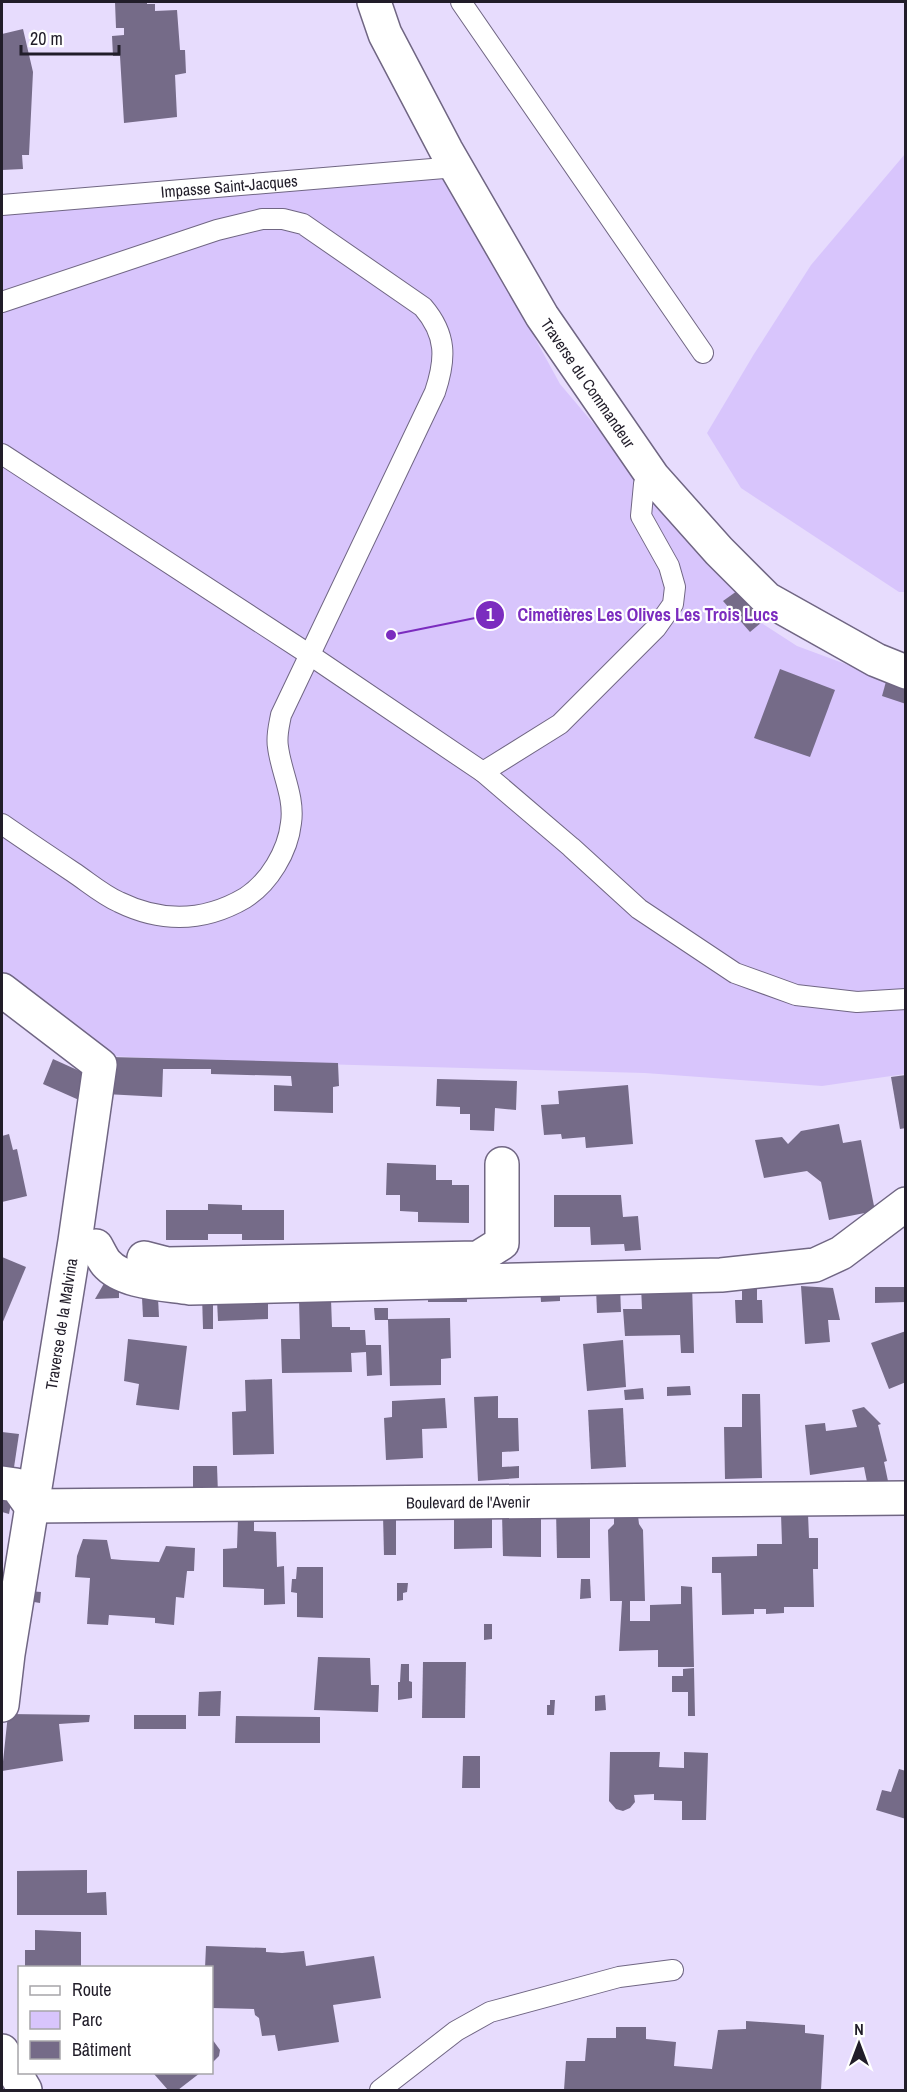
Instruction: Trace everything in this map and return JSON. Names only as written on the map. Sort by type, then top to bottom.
[{"type":"street","name":"Traverse du Commandeur","points":[[374,2],[384,34],[456,167],[542,316],[653,477],[719,551],[767,599],[876,660],[906,672]]},
{"type":"street","name":"Traverse de la Malvina","points":[[2,990],[100,1065],[86,1244],[31,1506],[2,1705]]},
{"type":"street","points":[[86,1244],[167,1264],[478,1258],[502,1243],[502,1164]]},
{"type":"street","points":[[86,1244],[114,1270],[135,1280],[190,1288],[721,1275],[815,1265],[841,1253],[906,1204]]},
{"type":"street","points":[[2,1484],[16,1485],[31,1506]]},
{"type":"street","name":"Boulevard de l'Avenir","points":[[31,1506],[906,1498]]},
{"type":"street","points":[[2,2051],[25,2091]]},
{"type":"lane","points":[[461,2],[703,353]]},
{"type":"lane","name":"Impasse Saint-Jacques","points":[[2,205],[456,167]]},
{"type":"lane","points":[[2,302],[217,230],[262,219],[284,219],[303,224],[423,307],[434,319],[443,354],[442,371],[435,392],[281,715],[278,746],[291,806],[291,822],[287,841],[267,880],[249,896],[228,908],[202,916],[172,917],[149,914],[118,902],[2,824]]},
{"type":"lane","points":[[2,454],[310,655],[483,772],[572,847],[639,909],[735,973],[796,995],[857,1002],[906,999]]},
{"type":"lane","points":[[483,772],[560,724],[656,627],[673,604],[675,587],[669,567],[641,516],[644,484],[653,477]]},
{"type":"lane","points":[[380,2091],[456,2031],[490,2012],[619,1977],[673,1970]]},
{"type":"green space","points":[[905,154],[906,592],[899,592],[741,488],[707,433],[811,265]]},
{"type":"green space","points":[[447,177],[560,384],[763,624],[797,646],[905,686],[905,1074],[822,1086],[645,1073],[110,1056],[2,979],[2,213]]},
{"type":"building","points":[[115,2],[147,2],[147,4],[155,4],[155,11],[177,10],[180,50],[185,50],[186,73],[175,75],[177,117],[124,123],[120,56],[113,56],[112,36],[124,35],[124,28],[116,28]]},
{"type":"building","points":[[23,29],[33,72],[29,155],[22,155],[23,169],[2,170],[2,34]]},
{"type":"building","points":[[737,591],[762,622],[750,632],[723,601]]},
{"type":"building","points":[[780,669],[835,690],[810,757],[754,738]]},
{"type":"building","points":[[887,678],[906,685],[906,704],[882,696]]},
{"type":"building","points":[[110,1057],[338,1063],[339,1086],[333,1087],[333,1113],[274,1111],[274,1085],[292,1086],[291,1076],[211,1074],[211,1069],[163,1069],[162,1097],[105,1094]]},
{"type":"building","points":[[53,1059],[84,1073],[79,1100],[43,1084]]},
{"type":"building","points":[[906,1075],[906,1128],[900,1129],[891,1077]]},
{"type":"building","points":[[437,1079],[517,1081],[516,1110],[495,1108],[494,1131],[470,1130],[470,1114],[460,1114],[460,1107],[436,1106]]},
{"type":"building","points":[[628,1085],[633,1144],[586,1148],[585,1137],[562,1139],[561,1134],[544,1135],[541,1105],[559,1104],[558,1091]]},
{"type":"building","points":[[839,1124],[843,1143],[861,1140],[875,1211],[829,1220],[821,1182],[807,1171],[764,1178],[755,1140],[782,1137],[788,1144],[801,1131]]},
{"type":"building","points":[[9,1134],[13,1150],[17,1149],[27,1196],[2,1202],[2,1136]]},
{"type":"building","points":[[387,1163],[436,1165],[436,1180],[452,1180],[452,1185],[469,1185],[469,1223],[418,1222],[418,1212],[400,1211],[400,1195],[386,1195]]},
{"type":"building","points":[[554,1195],[621,1195],[623,1217],[638,1216],[641,1250],[625,1251],[624,1244],[591,1245],[590,1227],[554,1227]]},
{"type":"building","points":[[208,1204],[242,1205],[242,1210],[284,1210],[284,1240],[242,1240],[242,1234],[208,1234],[208,1240],[166,1240],[166,1210],[208,1210]]},
{"type":"building","points":[[2,1257],[26,1267],[2,1324]]},
{"type":"building","points":[[106,1280],[119,1280],[119,1298],[95,1299]]},
{"type":"building","points":[[757,1283],[757,1300],[762,1300],[763,1323],[736,1323],[735,1300],[742,1300],[742,1284]]},
{"type":"building","points":[[692,1284],[694,1353],[681,1353],[680,1335],[625,1336],[623,1309],[642,1309],[641,1286]]},
{"type":"building","points":[[620,1286],[621,1312],[597,1313],[596,1288]]},
{"type":"building","points":[[801,1286],[833,1288],[840,1320],[828,1320],[830,1342],[805,1344]]},
{"type":"building","points":[[875,1287],[906,1287],[906,1302],[875,1303]]},
{"type":"building","points":[[540,1288],[560,1288],[560,1301],[541,1302]]},
{"type":"building","points":[[467,1289],[467,1302],[428,1302],[428,1290]]},
{"type":"building","points":[[202,1295],[213,1295],[213,1329],[203,1329]]},
{"type":"building","points":[[268,1296],[268,1319],[218,1321],[217,1300]]},
{"type":"building","points":[[142,1298],[158,1298],[159,1317],[143,1317]]},
{"type":"building","points":[[299,1299],[331,1299],[332,1327],[365,1330],[366,1345],[381,1345],[382,1375],[367,1376],[366,1352],[351,1353],[352,1372],[282,1373],[281,1339],[300,1339]]},
{"type":"building","points":[[374,1308],[388,1308],[388,1319],[450,1318],[451,1358],[441,1359],[441,1385],[390,1386],[388,1320],[375,1320]]},
{"type":"building","points":[[906,1331],[906,1369],[904,1369],[906,1382],[889,1389],[871,1343]]},
{"type":"building","points":[[128,1339],[187,1346],[179,1410],[136,1405],[139,1384],[124,1381]]},
{"type":"building","points":[[623,1340],[626,1387],[587,1391],[583,1344]]},
{"type":"building","points":[[272,1379],[274,1454],[233,1455],[232,1412],[246,1411],[245,1380]]},
{"type":"building","points":[[690,1386],[691,1395],[667,1396],[667,1387]]},
{"type":"building","points":[[643,1388],[644,1399],[625,1400],[624,1390]]},
{"type":"building","points":[[742,1394],[760,1394],[762,1478],[725,1479],[724,1427],[742,1427]]},
{"type":"building","points":[[498,1396],[498,1418],[518,1418],[519,1451],[502,1452],[502,1467],[519,1466],[519,1478],[478,1481],[474,1397]]},
{"type":"building","points":[[445,1398],[447,1428],[422,1429],[423,1458],[386,1460],[384,1418],[392,1417],[392,1401]]},
{"type":"building","points":[[864,1407],[881,1424],[878,1425],[887,1461],[884,1462],[888,1481],[867,1482],[864,1467],[810,1475],[805,1425],[825,1423],[826,1431],[857,1427],[852,1410]]},
{"type":"building","points":[[623,1408],[626,1467],[591,1469],[588,1410]]},
{"type":"building","points":[[2,1432],[19,1434],[13,1474],[2,1472]]},
{"type":"building","points":[[193,1466],[217,1466],[218,1494],[193,1494]]},
{"type":"building","points":[[2,1491],[13,1493],[9,1514],[2,1512]]},
{"type":"building","points":[[556,1510],[590,1510],[590,1558],[557,1558]]},
{"type":"building","points":[[541,1512],[541,1557],[503,1556],[502,1513]]},
{"type":"building","points":[[492,1513],[492,1548],[454,1549],[454,1514]]},
{"type":"building","points":[[781,1514],[808,1514],[809,1538],[818,1538],[818,1569],[813,1569],[814,1607],[784,1607],[784,1613],[766,1614],[766,1609],[754,1609],[754,1614],[722,1615],[721,1573],[712,1573],[712,1557],[757,1556],[757,1544],[782,1544]]},
{"type":"building","points":[[383,1515],[396,1515],[396,1555],[384,1555]]},
{"type":"building","points":[[614,1516],[638,1516],[643,1530],[645,1601],[630,1601],[630,1621],[650,1621],[650,1605],[681,1604],[681,1586],[692,1587],[694,1667],[658,1667],[658,1650],[619,1651],[622,1601],[610,1601],[608,1530],[614,1524]]},
{"type":"building","points":[[238,1519],[254,1519],[254,1531],[276,1532],[277,1567],[284,1566],[285,1604],[264,1605],[264,1589],[223,1587],[223,1549],[237,1548]]},
{"type":"building","points":[[83,1539],[107,1540],[111,1559],[122,1560],[159,1562],[166,1546],[195,1548],[194,1571],[187,1571],[184,1598],[176,1597],[174,1625],[155,1623],[155,1618],[109,1615],[108,1625],[87,1624],[90,1578],[75,1577],[77,1556]]},
{"type":"building","points":[[297,1567],[323,1567],[323,1618],[297,1617],[297,1593],[291,1592],[292,1579],[296,1579]]},
{"type":"building","points":[[581,1579],[590,1579],[591,1598],[580,1599]]},
{"type":"building","points":[[397,1583],[408,1583],[407,1592],[403,1593],[403,1600],[397,1601]]},
{"type":"building","points":[[29,1591],[41,1592],[40,1603],[28,1601]]},
{"type":"building","points":[[484,1624],[492,1624],[492,1639],[484,1640]]},
{"type":"building","points":[[318,1657],[370,1658],[371,1685],[379,1685],[378,1712],[314,1710]]},
{"type":"building","points":[[423,1662],[466,1662],[465,1718],[422,1718]]},
{"type":"building","points":[[401,1664],[409,1664],[412,1698],[398,1700],[398,1682],[400,1682]]},
{"type":"building","points":[[694,1668],[695,1716],[688,1716],[688,1692],[672,1692],[672,1676],[683,1676],[683,1669]]},
{"type":"building","points":[[221,1691],[220,1716],[198,1716],[199,1692]]},
{"type":"building","points":[[605,1695],[606,1710],[595,1711],[595,1696]]},
{"type":"building","points":[[550,1700],[555,1700],[554,1715],[547,1715],[547,1705],[550,1705]]},
{"type":"building","points":[[8,1714],[90,1715],[89,1722],[59,1724],[63,1761],[2,1771]]},
{"type":"building","points":[[134,1715],[186,1715],[186,1729],[134,1729]]},
{"type":"building","points":[[236,1716],[320,1717],[320,1743],[235,1743]]},
{"type":"building","points":[[610,1752],[660,1752],[659,1767],[684,1768],[684,1752],[708,1753],[706,1820],[682,1820],[682,1801],[654,1800],[654,1794],[634,1795],[635,1802],[630,1808],[623,1811],[616,1809],[609,1801]]},
{"type":"building","points":[[463,1756],[480,1756],[480,1788],[462,1788]]},
{"type":"building","points":[[899,1769],[906,1771],[906,1819],[876,1810],[882,1790],[891,1792]]},
{"type":"building","points":[[87,1870],[87,1893],[106,1892],[107,1915],[17,1915],[17,1871]]},
{"type":"building","points":[[35,1930],[81,1932],[81,1966],[25,1966],[25,1950],[35,1950]]},
{"type":"building","points":[[206,1946],[266,1948],[266,1952],[282,1953],[304,1951],[306,1966],[374,1956],[381,1998],[333,2005],[339,2042],[278,2051],[275,2035],[262,2036],[259,2018],[255,2015],[254,2009],[213,2008],[213,1966],[205,1966]]},
{"type":"building","points":[[746,2021],[805,2025],[805,2033],[824,2035],[821,2090],[564,2090],[566,2061],[585,2061],[587,2038],[616,2038],[616,2027],[646,2027],[646,2039],[676,2042],[674,2066],[712,2069],[718,2030],[746,2029]]},
{"type":"building","points":[[213,2040],[220,2050],[219,2056],[213,2062]]},
{"type":"building","points":[[154,2074],[199,2074],[178,2090],[168,2090]]},
{"type":"place","name":"Cimetières Les Olives Les Trois Lucs","points":[[391,635]]}]
